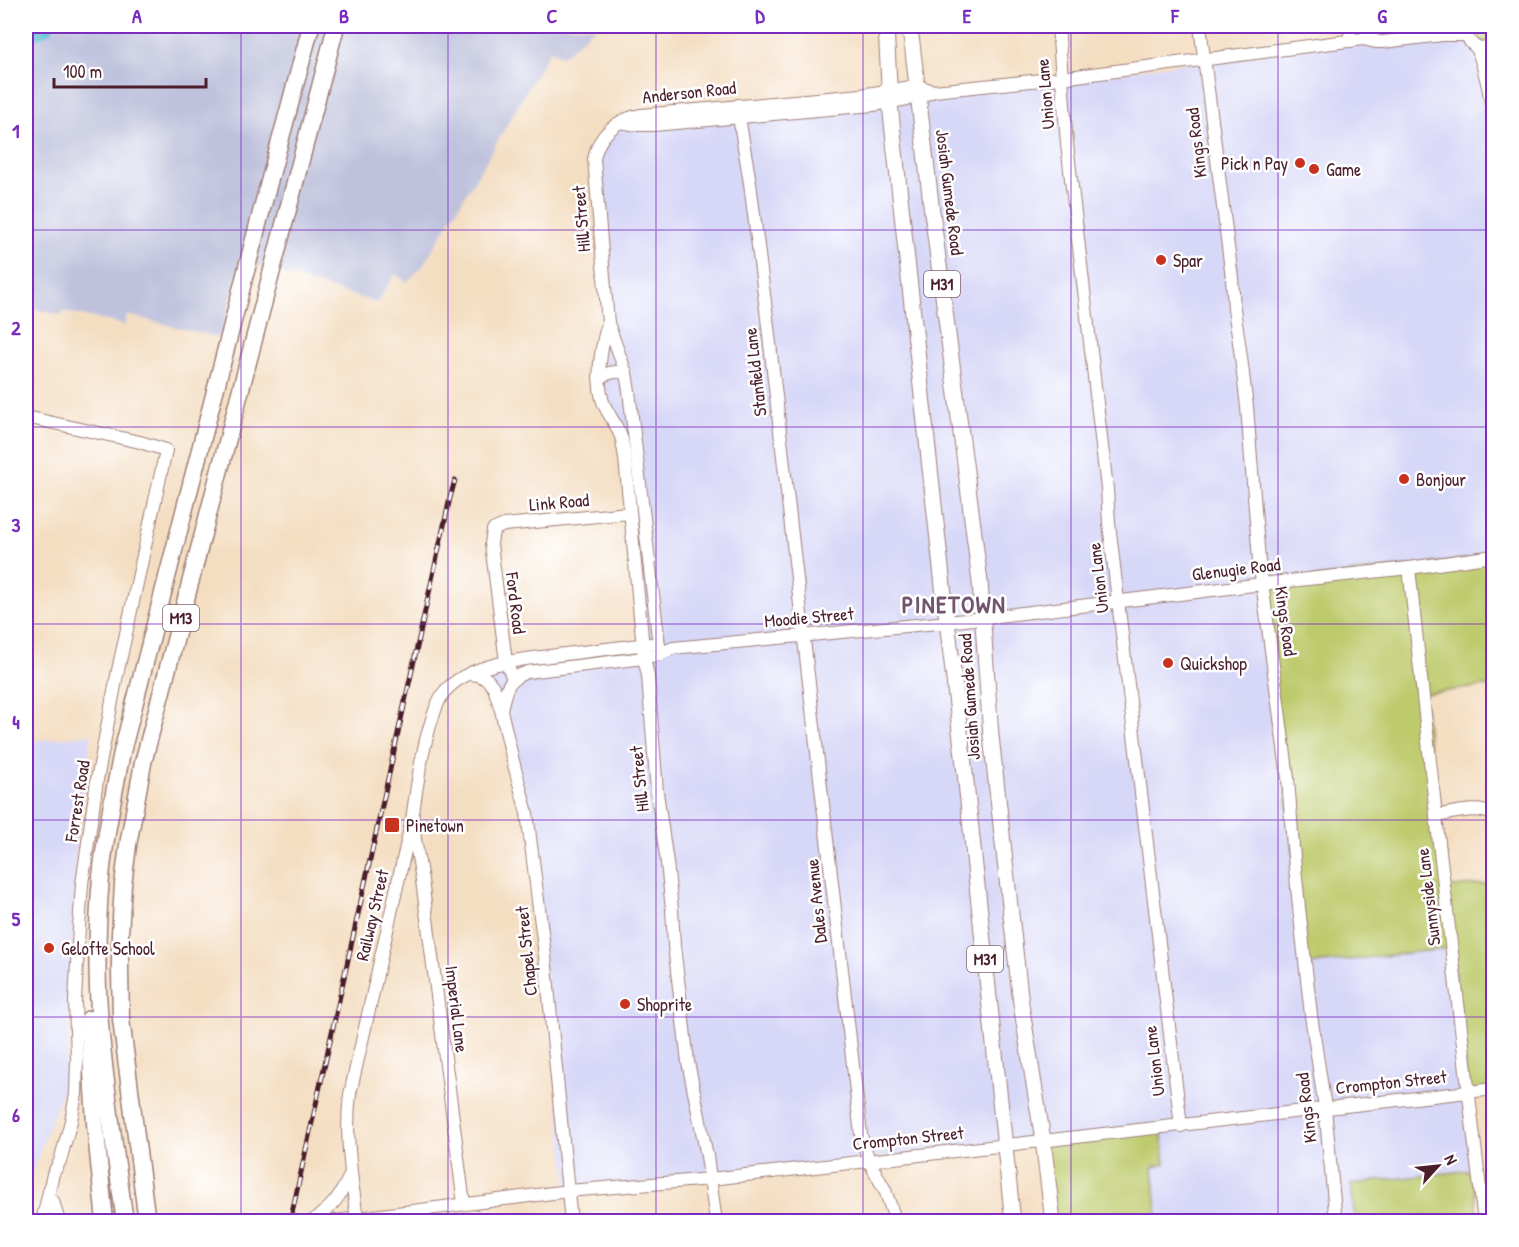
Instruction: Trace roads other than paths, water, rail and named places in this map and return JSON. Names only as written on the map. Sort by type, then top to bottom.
[{"type":"highway","name":"M13","points":[[125,1221],[100,1022],[98,944],[101,878],[106,836],[122,752],[311,26]]},
{"type":"highway","name":"M13","points":[[147,1221],[121,1019],[120,934],[128,844],[143,763],[336,26]]},
{"type":"highway","points":[[101,878],[94,911],[88,991],[95,1123],[105,1221]]},
{"type":"main road","name":"Josiah Gumede Road","points":[[886,26],[890,96],[966,773],[1013,1221]]},
{"type":"main road","name":"Josiah Gumede Road","points":[[909,26],[983,617],[991,736],[1022,1004],[1053,1221]]},
{"type":"street","name":"Union Lane","points":[[1058,26],[1068,155],[1107,489],[1109,524],[1181,1126]]},
{"type":"street","name":"Kings Road","points":[[1200,26],[1245,388],[1262,584],[1288,778],[1311,1015],[1325,1108],[1336,1221]]},
{"type":"street","points":[[1349,26],[1357,40]]},
{"type":"street","name":"Anderson Road","points":[[1357,40],[1374,30],[1399,26]]},
{"type":"street","name":"Anderson Road","points":[[621,122],[641,115],[739,111],[890,96],[1061,78],[1357,40],[1383,42],[1442,36],[1468,30]]},
{"type":"street","points":[[1468,30],[1472,44],[1477,47],[1487,47],[1493,43]]},
{"type":"street","points":[[1493,43],[1494,65]]},
{"type":"street","points":[[1477,47],[1494,126]]},
{"type":"street","name":"Stanfield Lane","points":[[739,111],[767,318],[804,636]]},
{"type":"street","name":"Hill Street","points":[[621,122],[610,129],[598,143],[594,159],[608,323],[626,373],[660,649]]},
{"type":"street","name":"Hill Street","points":[[608,323],[601,352],[600,391],[622,440],[625,458],[648,676],[657,792],[670,886],[674,946],[685,1039],[711,1179],[716,1221]]},
{"type":"street","points":[[599,378],[612,372],[626,373]]},
{"type":"street","points":[[26,417],[140,442],[151,454],[160,479]]},
{"type":"street","name":"Forrest Road","points":[[50,1221],[53,1174],[60,1161],[76,1094],[75,1001],[82,884],[97,780],[166,450],[140,442]]},
{"type":"street","name":"Link Road","points":[[493,530],[504,525],[629,513]]},
{"type":"street","name":"Ford Road","points":[[493,530],[491,544],[506,662],[513,679]]},
{"type":"street","name":"Glenugie Road","points":[[983,617],[1410,568],[1494,556]]},
{"type":"street","name":"Sunnyside Lane","points":[[1410,568],[1436,816],[1484,1221]]},
{"type":"street","name":"Moodie Street","points":[[506,662],[804,636],[983,617]]},
{"type":"street","name":"Dales Avenue","points":[[804,636],[861,1135],[869,1161],[881,1180],[896,1221]]},
{"type":"street","name":"Moodie Street","points":[[513,679],[533,671],[644,651]]},
{"type":"street","name":"Railway Street","points":[[358,1220],[348,1135],[350,1094],[412,820],[416,786],[427,734],[436,707],[445,691],[470,674],[506,662]]},
{"type":"street","name":"Chapel Street","points":[[470,674],[482,676],[494,688],[527,813],[546,956],[571,1221]]},
{"type":"street","points":[[501,710],[508,686],[513,679]]},
{"type":"street","points":[[1436,816],[1478,810],[1488,811],[1494,815]]},
{"type":"street","name":"Imperial Lane","points":[[412,820],[422,880],[464,1204]]},
{"type":"street","name":"Crompton Street","points":[[327,1221],[358,1220],[568,1191],[711,1179],[1494,1089]]},
{"type":"street","points":[[311,1221],[330,1208],[342,1192],[351,1173]]},
{"type":"street","points":[[32,1221],[50,1202],[59,1221]]},
{"type":"street","name":"Forrest Road","points":[[42,1221],[50,1202]]},
{"type":"waterway","points":[[26,34],[45,26]]},
{"type":"railway","points":[[290,1222],[455,480]]},
{"type":"place","name":"Pick n Pay","points":[[1300,163]]},
{"type":"place","name":"Game","points":[[1314,169]]},
{"type":"place","name":"Spar","points":[[1161,260]]},
{"type":"place","name":"Bonjour","points":[[1404,479]]},
{"type":"place","name":"Quickshop","points":[[1168,663]]},
{"type":"place","name":"Pinetown","points":[[392,825]]},
{"type":"place","name":"Gelofte School","points":[[49,948]]},
{"type":"place","name":"Shoprite","points":[[625,1004]]},
{"type":"district","name":"PINETOWN","points":[[954,604]]}]
